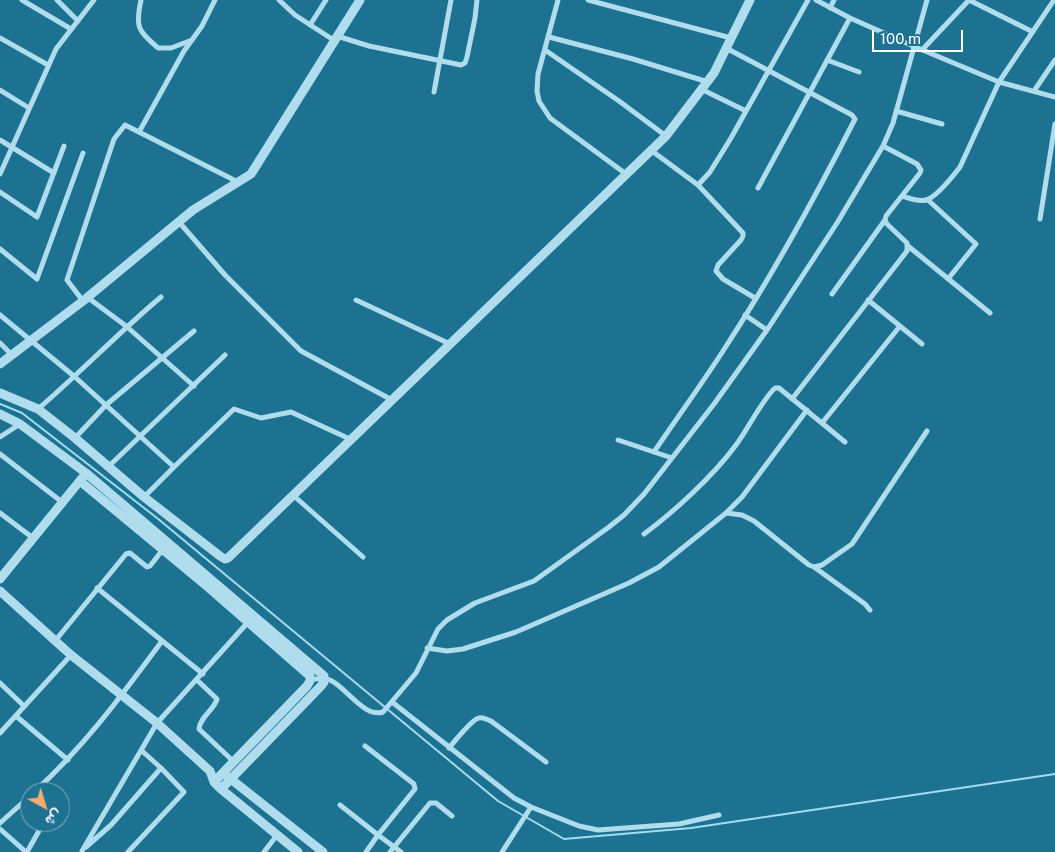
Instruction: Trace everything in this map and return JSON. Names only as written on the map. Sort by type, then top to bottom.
[{"type":"street","points":[[22,0],[71,29]]},
{"type":"street","points":[[57,0],[78,21]]},
{"type":"street","points":[[0,174],[56,49],[94,0]]},
{"type":"street","points":[[141,0],[137,18],[141,33],[158,48],[171,48],[192,40]]},
{"type":"street","points":[[139,132],[184,51],[202,26],[215,0]]},
{"type":"street","points":[[279,0],[295,15],[336,39],[461,65],[465,62],[476,18],[477,0]]},
{"type":"street","points":[[310,25],[326,0]]},
{"type":"street","points":[[0,364],[85,299],[193,210],[251,174],[360,0]]},
{"type":"street","points":[[434,92],[451,0]]},
{"type":"street","points":[[558,0],[538,74],[537,91],[539,101],[544,110],[558,124],[626,174]]},
{"type":"street","points":[[588,0],[731,38]]},
{"type":"street","points":[[0,393],[38,409],[144,497],[225,559],[235,553],[652,151],[705,86],[750,0]]},
{"type":"street","points":[[698,185],[710,172],[731,138],[808,0]]},
{"type":"street","points":[[816,0],[850,18],[999,82],[1055,97]]},
{"type":"street","points":[[830,8],[834,0]]},
{"type":"street","points":[[311,679],[324,679],[333,682],[366,708],[378,714],[389,707],[416,673],[438,629],[447,620],[475,604],[534,581],[609,527],[638,500],[714,404],[767,330],[837,223],[883,146],[896,110],[927,0]]},
{"type":"street","points":[[922,50],[969,0],[1033,32]]},
{"type":"street","points":[[928,200],[960,166],[999,82],[1054,0]]},
{"type":"street","points":[[758,188],[850,18]]},
{"type":"street","points":[[549,37],[633,59],[705,86],[746,111]]},
{"type":"street","points":[[0,38],[48,65]]},
{"type":"street","points":[[654,452],[724,350],[756,298],[822,184],[855,118],[726,48]]},
{"type":"street","points":[[545,50],[666,136]]},
{"type":"street","points":[[827,60],[859,72]]},
{"type":"street","points":[[1034,91],[1055,60]]},
{"type":"street","points":[[0,90],[29,108]]},
{"type":"street","points":[[896,110],[942,124]]},
{"type":"street","points":[[1040,219],[1055,124]]},
{"type":"street","points":[[194,386],[164,357],[126,326],[85,299],[67,280],[114,139],[125,125],[238,182]]},
{"type":"street","points":[[0,140],[54,173]]},
{"type":"street","points":[[0,192],[37,217],[64,146]]},
{"type":"street","points":[[832,294],[886,216],[920,174],[920,167],[917,164],[883,146]]},
{"type":"street","points":[[652,151],[698,185],[743,233],[743,236],[718,265],[716,270],[723,279],[756,298]]},
{"type":"street","points":[[0,249],[37,279],[83,152]]},
{"type":"street","points":[[902,196],[928,200],[976,244],[975,248],[948,278]]},
{"type":"street","points":[[885,220],[908,246],[990,313]]},
{"type":"street","points":[[179,222],[225,275],[301,351],[392,400]]},
{"type":"street","points":[[792,399],[907,251],[908,246]]},
{"type":"street","points":[[38,409],[75,377],[126,326],[161,297]]},
{"type":"street","points":[[356,300],[450,344]]},
{"type":"street","points":[[868,300],[922,344]]},
{"type":"street","points":[[0,315],[75,377],[174,467]]},
{"type":"street","points":[[745,315],[767,330]]},
{"type":"street","points":[[822,423],[900,326]]},
{"type":"street","points":[[75,438],[106,405],[194,331]]},
{"type":"street","points":[[0,344],[12,355]]},
{"type":"street","points":[[108,467],[225,355]]},
{"type":"street","points":[[644,534],[668,516],[722,463],[776,388],[779,388],[845,442]]},
{"type":"street","points":[[144,497],[234,409],[261,418],[291,412],[352,440]]},
{"type":"street","points":[[427,648],[448,651],[463,649],[516,632],[629,583],[659,567],[726,513],[742,497],[806,410]]},
{"type":"street","points":[[0,414],[20,424],[251,618],[319,671],[324,679]]},
{"type":"street","points":[[0,437],[20,424]]},
{"type":"street","points":[[814,567],[822,565],[852,544],[927,431]]},
{"type":"street","points":[[618,440],[672,458]]},
{"type":"street","points":[[0,454],[62,502]]},
{"type":"street","points":[[0,579],[83,477]]},
{"type":"street","points":[[294,496],[363,557]]},
{"type":"street","points":[[0,513],[33,538]]},
{"type":"street","points":[[726,513],[742,515],[754,521],[809,565],[866,604],[870,610]]},
{"type":"street","points":[[55,640],[126,554],[130,553],[147,567],[150,566],[165,546]]},
{"type":"street","points":[[97,588],[203,674]]},
{"type":"street","points":[[0,591],[71,654],[158,723],[210,771],[214,782],[221,789],[298,852]]},
{"type":"street","points":[[81,852],[158,723],[251,618]]},
{"type":"street","points":[[251,618],[309,674],[311,679]]},
{"type":"street","points":[[47,782],[122,695],[162,641]]},
{"type":"street","points":[[0,733],[71,654]]},
{"type":"street","points":[[214,782],[307,686],[311,679]]},
{"type":"street","points":[[221,789],[321,686],[324,679]]},
{"type":"street","points":[[197,680],[217,699],[216,703],[201,721],[199,729],[233,761]]},
{"type":"street","points":[[0,683],[24,706]]},
{"type":"street","points":[[389,707],[449,748],[514,798],[531,807],[579,826],[598,830],[679,824],[719,815]]},
{"type":"street","points":[[16,716],[68,760]]},
{"type":"street","points":[[449,748],[470,724],[481,718],[491,721],[546,762]]},
{"type":"street","points":[[365,746],[414,784],[415,790],[366,852]]},
{"type":"street","points":[[128,852],[184,792],[142,751]]},
{"type":"street","points":[[81,852],[111,825],[161,768]]},
{"type":"street","points":[[210,771],[222,772],[323,852]]},
{"type":"street","points":[[390,852],[430,803],[436,803],[452,816]]},
{"type":"street","points":[[340,804],[401,852]]},
{"type":"street","points":[[0,822],[20,805]]},
{"type":"street","points":[[502,852],[531,807]]},
{"type":"street","points":[[0,830],[26,852],[38,832]]},
{"type":"street","points":[[264,852],[277,835]]},
{"type":"waterway","points":[[0,404],[22,413],[157,518],[498,801],[564,839],[691,828],[1055,774]]}]
